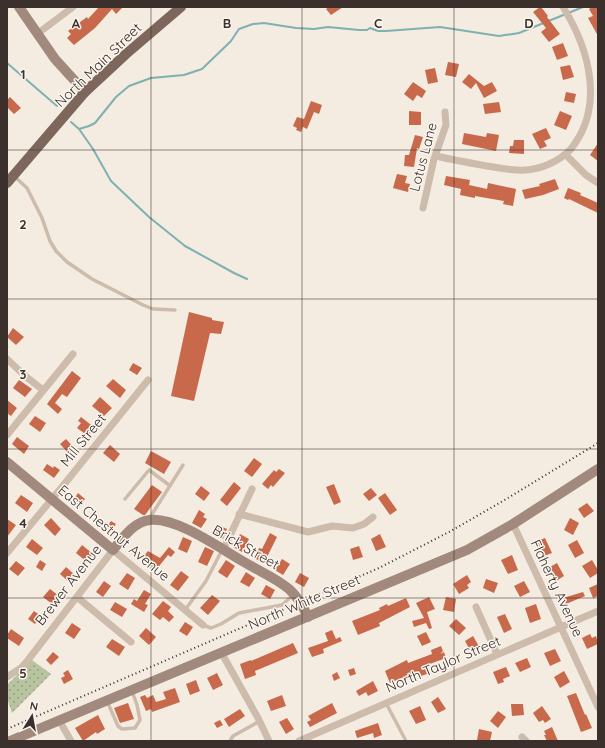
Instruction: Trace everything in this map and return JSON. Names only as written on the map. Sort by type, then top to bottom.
[{"type":"main road","points":[[19,7],[55,59],[85,92]]},
{"type":"main road","name":"North Main Street","points":[[9,178],[85,92],[181,7]]},
{"type":"main road","name":"East Chestnut Avenue","points":[[7,462],[113,550]]},
{"type":"main road","name":"North White Street","points":[[10,741],[467,550],[513,524],[598,468]]},
{"type":"main road","name":"Brick Street","points":[[153,520],[182,527],[274,580],[294,594],[301,602],[308,617]]},
{"type":"main road","name":"Brewer Avenue","points":[[113,550],[129,530],[138,524],[153,520]]},
{"type":"street","points":[[37,34],[73,7]]},
{"type":"street","points":[[436,156],[507,170],[526,170],[547,165],[566,154],[575,145],[586,128],[590,117],[593,95],[591,69],[585,48],[576,28],[563,7]]},
{"type":"street","name":"Lotus Lane","points":[[423,208],[430,173],[446,125],[445,112]]},
{"type":"street","points":[[566,154],[579,169],[598,182]]},
{"type":"street","points":[[7,435],[73,354]]},
{"type":"street","points":[[7,359],[43,390]]},
{"type":"street","name":"Mill Street","points":[[7,553],[148,380]]},
{"type":"street","points":[[223,550],[252,489]]},
{"type":"street","points":[[240,514],[308,532],[332,526],[353,528],[364,524],[373,517]]},
{"type":"street","name":"Flaherty Avenue","points":[[513,524],[598,707]]},
{"type":"street","name":"Brewer Avenue","points":[[7,677],[21,668],[28,660],[113,550]]},
{"type":"street","name":"East Chestnut Avenue","points":[[113,550],[203,625]]},
{"type":"street","points":[[77,597],[130,642]]},
{"type":"street","points":[[476,607],[497,654]]},
{"type":"street","name":"North Taylor Street","points":[[299,741],[598,611]]},
{"type":"street","points":[[221,652],[260,721],[269,741]]},
{"type":"street","points":[[59,720],[71,741]]},
{"type":"lane","points":[[9,178],[27,188],[42,218],[50,240],[56,251],[67,262],[92,279],[143,305],[153,309],[175,310]]},
{"type":"lane","points":[[153,520],[170,485],[183,465]]},
{"type":"lane","points":[[125,499],[149,470],[170,485]]},
{"type":"lane","points":[[185,610],[206,581],[223,550]]},
{"type":"lane","points":[[203,625],[211,628],[239,613],[282,605],[294,594]]},
{"type":"lane","points":[[107,700],[118,726],[122,730],[135,728],[140,720],[137,705],[131,690]]},
{"type":"lane","points":[[386,703],[406,741]]},
{"type":"lane","points":[[230,741],[233,736],[260,721]]},
{"type":"green space","points":[[32,660],[51,674],[12,713],[7,698],[7,685]]},
{"type":"building","points":[[99,7],[123,7],[116,14],[112,9],[95,28],[74,45],[67,38],[71,34],[68,31],[87,17],[88,19]]},
{"type":"building","points":[[329,7],[343,7],[331,15],[326,9]]},
{"type":"building","points":[[540,7],[560,34],[549,42],[541,32],[546,28],[533,12]]},
{"type":"building","points":[[592,7],[598,7],[598,36],[588,18],[593,16],[589,9]]},
{"type":"building","points":[[563,43],[568,56],[557,60],[552,47]]},
{"type":"building","points":[[448,62],[459,64],[456,77],[445,75]]},
{"type":"building","points":[[570,65],[574,77],[563,80],[560,67]]},
{"type":"building","points":[[435,68],[438,82],[428,84],[425,70]]},
{"type":"building","points":[[469,74],[484,86],[492,82],[497,91],[484,98],[476,83],[471,89],[462,82]]},
{"type":"building","points":[[413,82],[426,91],[422,98],[417,95],[413,101],[404,94]]},
{"type":"building","points":[[566,92],[576,94],[574,103],[564,101]]},
{"type":"building","points":[[10,97],[21,108],[14,114],[7,107],[7,100]]},
{"type":"building","points":[[311,101],[322,105],[319,114],[314,112],[307,129],[303,127],[301,132],[296,130],[297,128],[293,126],[297,117],[304,119]]},
{"type":"building","points":[[499,102],[501,112],[485,114],[483,104]]},
{"type":"building","points":[[409,111],[421,112],[421,125],[409,125]]},
{"type":"building","points":[[560,111],[572,116],[566,130],[554,125]]},
{"type":"building","points":[[546,128],[551,138],[544,141],[547,146],[540,149],[532,134]]},
{"type":"building","points":[[464,133],[486,137],[487,133],[499,135],[496,151],[462,144]]},
{"type":"building","points":[[415,135],[423,137],[419,149],[417,148],[414,167],[404,166],[405,155],[409,155]]},
{"type":"building","points":[[514,140],[524,140],[524,154],[509,153],[510,146],[513,146]]},
{"type":"building","points":[[598,143],[598,161],[590,155]]},
{"type":"building","points":[[397,174],[407,176],[405,183],[410,184],[408,192],[393,188]]},
{"type":"building","points":[[446,176],[470,180],[469,185],[487,189],[488,183],[516,189],[513,206],[503,204],[504,201],[460,195],[461,189],[444,185]]},
{"type":"building","points":[[555,179],[559,189],[543,195],[525,199],[522,190],[540,186],[539,184]]},
{"type":"building","points":[[568,188],[581,193],[580,195],[598,203],[598,213],[564,198]]},
{"type":"building","points":[[189,312],[212,318],[212,320],[224,322],[221,334],[210,333],[194,401],[171,396]]},
{"type":"building","points":[[13,328],[24,337],[16,345],[7,337]]},
{"type":"building","points":[[133,363],[142,368],[137,375],[129,370]]},
{"type":"building","points":[[72,371],[81,378],[67,397],[62,394],[55,403],[62,409],[58,414],[47,404]]},
{"type":"building","points":[[113,379],[126,390],[120,398],[106,386]]},
{"type":"building","points":[[19,380],[32,389],[25,397],[13,388]]},
{"type":"building","points":[[100,397],[112,408],[104,416],[92,406]]},
{"type":"building","points":[[7,400],[17,408],[11,416],[7,413]]},
{"type":"building","points":[[35,416],[46,423],[40,432],[29,424]]},
{"type":"building","points":[[81,417],[95,428],[88,436],[77,428],[81,423],[78,421]]},
{"type":"building","points":[[17,437],[29,446],[24,454],[12,444]]},
{"type":"building","points":[[66,439],[76,450],[70,455],[60,444]]},
{"type":"building","points":[[110,445],[120,454],[114,462],[103,453]]},
{"type":"building","points":[[151,451],[171,462],[164,474],[145,463]]},
{"type":"building","points":[[254,458],[262,464],[252,477],[244,471]]},
{"type":"building","points":[[47,464],[60,470],[54,478],[43,470]]},
{"type":"building","points":[[279,469],[285,473],[273,487],[271,485],[268,489],[262,484],[274,470],[276,472]]},
{"type":"building","points":[[234,482],[241,488],[227,506],[220,500]]},
{"type":"building","points":[[334,484],[341,502],[334,505],[326,487]]},
{"type":"building","points":[[152,485],[162,492],[145,515],[143,515],[134,509]]},
{"type":"building","points":[[201,486],[210,493],[204,501],[195,494]]},
{"type":"building","points":[[371,488],[377,495],[369,501],[363,494]]},
{"type":"building","points":[[78,493],[85,499],[79,508],[72,502]]},
{"type":"building","points":[[385,493],[397,510],[390,515],[378,498]]},
{"type":"building","points":[[21,495],[33,503],[27,512],[15,503]]},
{"type":"building","points":[[587,503],[594,511],[584,518],[578,509]]},
{"type":"building","points":[[199,510],[205,514],[203,517],[207,519],[201,528],[192,523]]},
{"type":"building","points":[[51,518],[61,529],[55,536],[44,525]]},
{"type":"building","points":[[570,518],[579,523],[573,535],[564,530]]},
{"type":"building","points":[[7,519],[16,525],[7,537]]},
{"type":"building","points":[[111,521],[116,524],[111,532],[102,527],[105,522],[109,524]]},
{"type":"building","points":[[218,525],[227,529],[223,539],[213,535]]},
{"type":"building","points":[[270,533],[277,537],[264,563],[254,558],[259,548],[262,549]]},
{"type":"building","points":[[240,534],[249,539],[242,552],[233,547]]},
{"type":"building","points":[[380,534],[386,547],[376,551],[371,539]]},
{"type":"building","points":[[183,537],[192,541],[187,553],[178,549]]},
{"type":"building","points":[[545,538],[552,553],[544,556],[537,541]]},
{"type":"building","points":[[32,539],[43,548],[37,555],[26,547]]},
{"type":"building","points":[[577,540],[584,553],[575,558],[568,545]]},
{"type":"building","points":[[82,545],[93,554],[87,562],[76,553]]},
{"type":"building","points":[[359,546],[363,557],[353,560],[350,549]]},
{"type":"building","points":[[169,547],[175,552],[171,557],[168,555],[156,570],[142,558],[148,551],[160,558]]},
{"type":"building","points":[[205,547],[214,551],[207,566],[198,562]]},
{"type":"building","points":[[512,555],[518,570],[508,574],[501,560]]},
{"type":"building","points":[[282,559],[290,564],[283,575],[275,570]]},
{"type":"building","points":[[40,560],[46,564],[42,571],[36,567]]},
{"type":"building","points":[[226,560],[235,566],[227,578],[218,572]]},
{"type":"building","points":[[592,560],[598,570],[598,573],[590,578],[582,566]]},
{"type":"building","points":[[16,561],[25,568],[18,576],[9,569]]},
{"type":"building","points":[[557,563],[564,576],[556,581],[548,568]]},
{"type":"building","points":[[66,567],[76,576],[70,583],[60,574]]},
{"type":"building","points":[[181,571],[189,577],[178,591],[170,585]]},
{"type":"building","points":[[246,572],[255,578],[249,587],[240,582]]},
{"type":"building","points":[[127,573],[135,578],[128,590],[119,584]]},
{"type":"building","points":[[300,573],[309,578],[304,587],[295,582]]},
{"type":"building","points":[[467,575],[471,582],[467,585],[469,588],[459,594],[453,584]]},
{"type":"building","points":[[486,579],[498,583],[494,593],[483,588]]},
{"type":"building","points":[[104,581],[111,586],[103,597],[96,592]]},
{"type":"building","points":[[524,581],[530,592],[520,597],[514,586]]},
{"type":"building","points":[[598,584],[598,596],[593,598],[589,588]]},
{"type":"building","points":[[266,585],[275,590],[270,599],[261,594]]},
{"type":"building","points":[[50,589],[59,596],[52,604],[43,597]]},
{"type":"building","points":[[144,590],[151,594],[145,604],[148,605],[144,612],[131,604],[134,599],[137,601]]},
{"type":"building","points":[[583,592],[585,596],[566,604],[563,598]]},
{"type":"building","points":[[212,595],[220,601],[208,615],[200,608]]},
{"type":"building","points":[[429,597],[435,609],[427,612],[432,628],[429,629],[426,623],[414,627],[412,621],[424,618],[416,603]]},
{"type":"building","points":[[446,597],[456,599],[454,612],[443,610]]},
{"type":"building","points":[[406,598],[410,607],[379,623],[380,626],[358,635],[352,621],[380,610],[379,608],[387,604],[388,606]]},
{"type":"building","points":[[163,601],[171,607],[168,611],[174,617],[169,622],[163,617],[160,620],[152,614]]},
{"type":"building","points":[[115,602],[127,609],[122,617],[110,610]]},
{"type":"building","points":[[536,604],[541,619],[530,623],[525,608]]},
{"type":"building","points":[[34,611],[41,616],[35,624],[28,619]]},
{"type":"building","points":[[505,614],[512,629],[504,633],[497,617]]},
{"type":"building","points":[[456,619],[466,628],[459,635],[449,626]]},
{"type":"building","points":[[185,622],[193,627],[187,636],[179,631]]},
{"type":"building","points":[[72,623],[81,629],[74,639],[65,633]]},
{"type":"building","points":[[146,628],[156,637],[149,645],[139,636]]},
{"type":"building","points":[[11,629],[24,638],[19,646],[7,638],[7,635]]},
{"type":"building","points":[[332,630],[336,639],[340,637],[342,641],[323,649],[324,653],[312,657],[308,648],[328,641],[325,633]]},
{"type":"building","points":[[426,632],[431,642],[422,646],[417,636]]},
{"type":"building","points":[[590,634],[592,638],[596,636],[598,644],[587,649],[582,638]]},
{"type":"building","points":[[473,636],[480,648],[471,652],[465,641]]},
{"type":"building","points":[[112,639],[125,647],[119,656],[106,647]]},
{"type":"building","points":[[293,643],[298,653],[255,671],[256,675],[245,679],[240,664],[251,661]]},
{"type":"building","points":[[441,646],[443,651],[440,654],[444,652],[446,658],[427,665],[430,673],[421,676],[419,671],[390,683],[385,671],[407,660],[408,663],[432,654],[431,650]]},
{"type":"building","points":[[555,649],[561,661],[550,666],[544,653]]},
{"type":"building","points":[[53,652],[59,657],[51,665],[46,660]]},
{"type":"building","points":[[527,658],[531,667],[520,672],[515,663]]},
{"type":"building","points":[[506,667],[510,676],[503,679],[504,682],[498,684],[493,672]]},
{"type":"building","points":[[354,668],[356,674],[350,676],[348,670]]},
{"type":"building","points":[[68,670],[73,679],[64,684],[61,678],[65,676],[63,673]]},
{"type":"building","points":[[564,671],[570,682],[560,688],[554,677]]},
{"type":"building","points":[[337,672],[340,678],[334,681],[332,675]]},
{"type":"building","points":[[217,673],[223,685],[213,690],[207,678]]},
{"type":"building","points":[[196,680],[200,691],[190,695],[186,684]]},
{"type":"building","points":[[373,681],[378,691],[368,696],[366,692],[359,696],[356,691]]},
{"type":"building","points":[[175,688],[180,702],[152,712],[151,709],[146,711],[140,697],[145,695],[147,698],[153,695],[156,702],[166,699],[163,692]]},
{"type":"building","points":[[576,693],[592,728],[581,732],[567,696]]},
{"type":"building","points":[[282,695],[286,706],[271,711],[267,701]]},
{"type":"building","points":[[438,697],[446,709],[438,713],[431,702]]},
{"type":"building","points":[[128,703],[134,719],[120,723],[114,708]]},
{"type":"building","points":[[332,703],[337,713],[310,727],[307,722],[311,720],[308,716]]},
{"type":"building","points":[[511,704],[523,704],[524,715],[512,716]]},
{"type":"building","points":[[420,706],[426,720],[416,724],[409,711]]},
{"type":"building","points":[[542,706],[551,719],[545,723],[543,720],[539,722],[533,713]]},
{"type":"building","points":[[240,709],[245,716],[229,727],[224,719]]},
{"type":"building","points":[[498,711],[506,717],[498,728],[490,721]]},
{"type":"building","points":[[98,715],[105,729],[97,734],[96,732],[83,741],[75,728]]},
{"type":"building","points":[[287,718],[294,729],[286,734],[279,722]]},
{"type":"building","points":[[220,720],[223,725],[217,728],[214,723]]},
{"type":"building","points":[[378,723],[382,735],[374,738],[373,733],[357,738],[355,731]]},
{"type":"building","points":[[552,727],[558,741],[547,741],[544,735],[546,735],[544,731]]},
{"type":"building","points":[[479,729],[492,732],[490,741],[477,740]]},
{"type":"waterway","points":[[79,129],[95,123],[116,97],[129,86],[151,78],[184,75],[202,69],[231,41],[239,29],[253,24],[264,23],[314,29],[328,27],[367,30],[370,28],[378,31],[440,27],[499,36],[519,33],[583,7]]},
{"type":"waterway","points":[[7,63],[57,106]]},
{"type":"waterway","points":[[71,122],[79,129],[93,149],[111,181],[149,217],[185,246],[247,279]]},
{"type":"railway","points":[[7,729],[379,568],[449,532],[598,443]]}]
